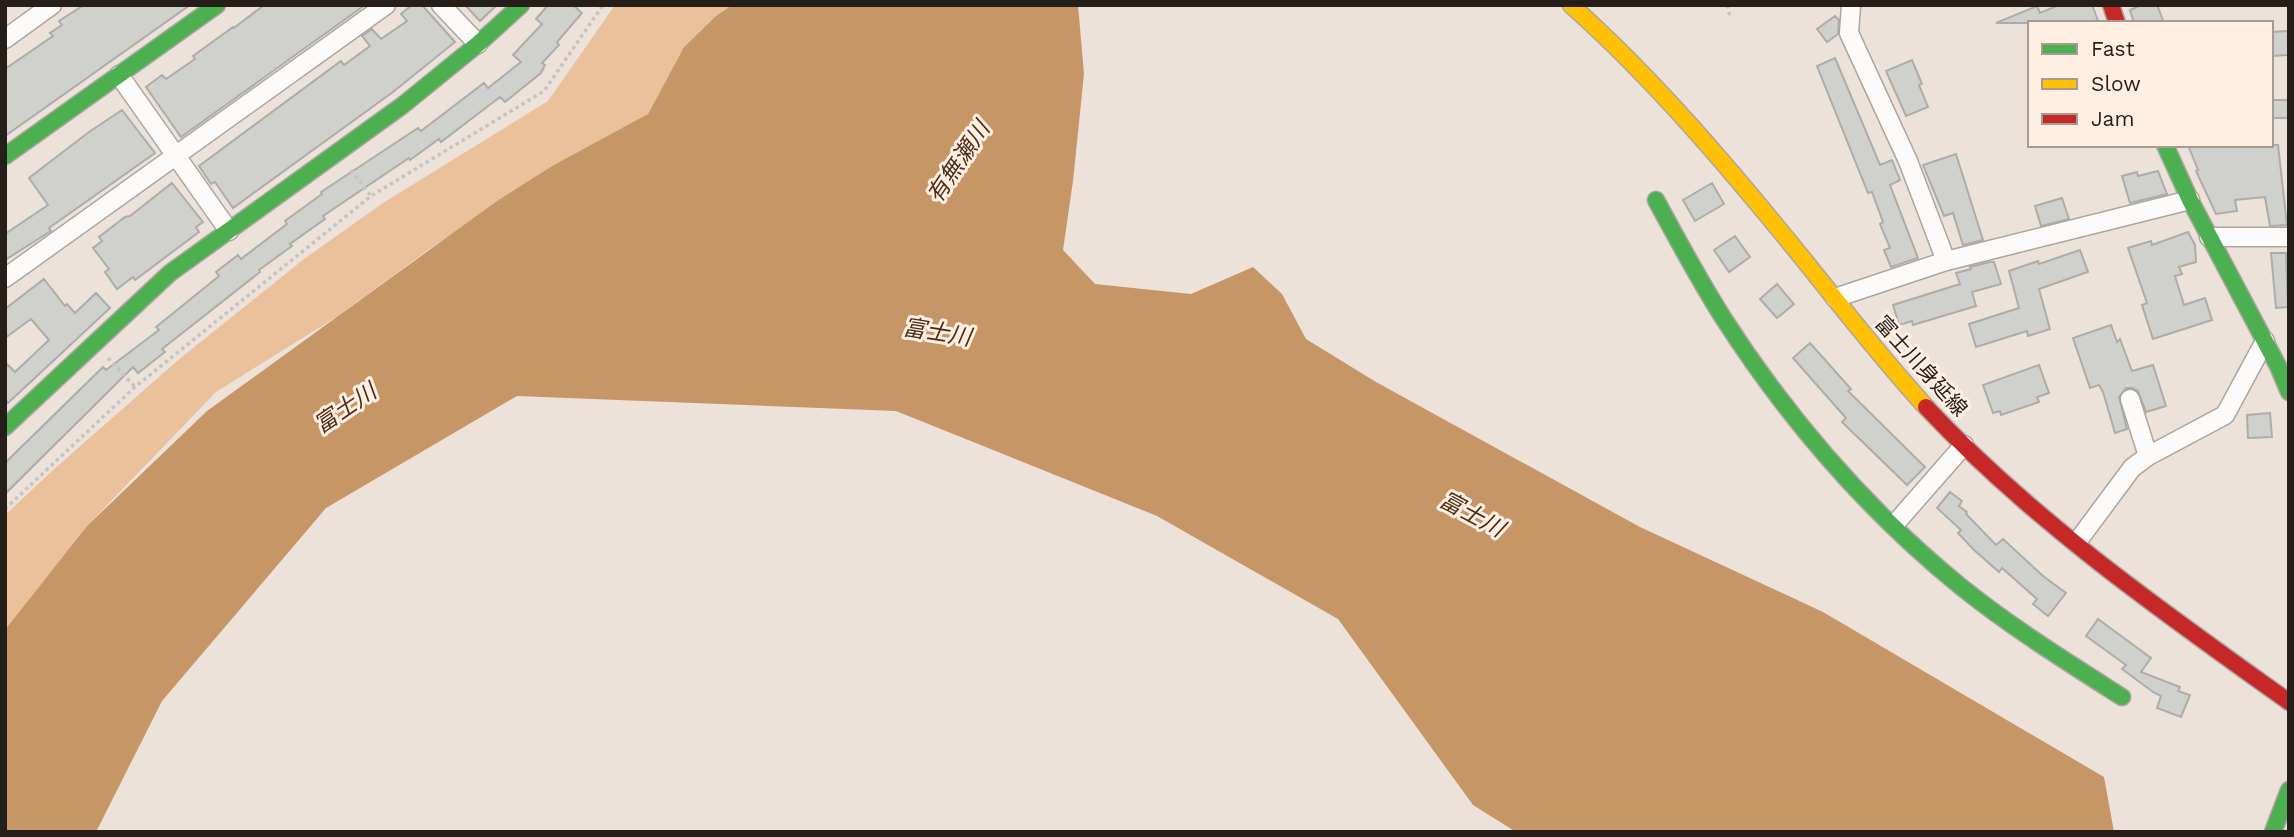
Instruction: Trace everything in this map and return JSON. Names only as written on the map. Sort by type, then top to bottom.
[{"type":"street","points":[[5,39],[52,5]]},
{"type":"street","points":[[5,156],[217,5]]},
{"type":"street","points":[[5,278],[386,5]]},
{"type":"street","points":[[441,5],[478,44]]},
{"type":"street","points":[[5,427],[170,273],[403,105],[521,5]]},
{"type":"street","name":"富士川身延線","points":[[1572,5],[1610,38],[1690,121],[1879,355],[1964,445],[2158,608],[2289,702]]},
{"type":"street","points":[[1851,5],[1849,33],[1908,161],[1946,261]]},
{"type":"street","points":[[119,75],[229,231]]},
{"type":"street","points":[[2166,147],[2190,200],[2289,392]]},
{"type":"street","points":[[1656,200],[1722,316],[1769,383],[1816,442],[1894,525],[1937,566],[1984,605],[2122,697]]},
{"type":"street","points":[[1835,298],[1946,261],[2190,200]]},
{"type":"street","points":[[2209,237],[2289,237]]},
{"type":"street","points":[[2077,542],[2132,468],[2148,456],[2225,415],[2265,341]]},
{"type":"street","points":[[2130,399],[2148,456]]},
{"type":"street","points":[[1894,525],[1964,445]]},
{"type":"street","points":[[2273,832],[2287,794]]},
{"type":"path","points":[[5,509],[135,387],[371,196],[544,91],[603,5]]},
{"type":"path","points":[[1727,5],[1730,16]]},
{"type":"path","points":[[337,153],[371,196]]},
{"type":"path","points":[[94,344],[135,387]]},
{"type":"shaded area","points":[[615,5],[732,5],[716,16],[684,47],[648,114],[432,247],[338,316],[216,392],[87,526],[5,635],[5,515],[177,361],[304,259],[383,203],[548,101]]},
{"type":"water","points":[[732,5],[1078,5],[1084,74],[1063,250],[1095,284],[1191,294],[1253,267],[1282,294],[1306,339],[1376,382],[1640,527],[1823,612],[2104,777],[2114,832],[1516,832],[1473,805],[1338,619],[1157,516],[896,411],[517,396],[326,508],[162,701],[96,832],[5,832],[5,630],[87,526],[207,411],[497,201],[554,165],[648,114],[684,47],[716,16]]},
{"type":"building","points":[[84,5],[190,5],[5,136],[5,69],[53,36],[50,33],[62,25],[59,21]]},
{"type":"building","points":[[264,5],[365,5],[181,137],[146,87],[162,75],[166,79],[195,59],[193,56]]},
{"type":"building","points":[[412,5],[422,5],[455,42],[393,92],[233,208],[215,182],[211,184],[199,166],[341,61],[344,65],[370,46],[362,36],[372,29],[381,39],[407,21],[401,14]]},
{"type":"building","points":[[465,5],[497,5],[480,21]]},
{"type":"building","points":[[548,5],[573,5],[582,13],[542,63],[545,65],[541,73],[505,102],[500,97],[441,142],[439,139],[323,216],[325,219],[290,244],[292,246],[162,349],[165,352],[138,373],[133,367],[5,494],[5,463],[103,367],[106,370],[159,330],[156,327],[219,276],[216,272],[238,255],[241,259],[287,224],[285,221],[322,194],[321,192],[418,128],[421,131],[484,83],[488,88],[521,62],[513,55],[542,24],[536,19]]},
{"type":"building","points":[[2059,5],[2092,5],[2098,21],[1996,23],[2037,6],[2040,13]]},
{"type":"building","points":[[2141,5],[2157,5],[2163,21],[2133,21],[2130,10]]},
{"type":"building","points":[[1835,16],[1839,20],[1838,34],[1827,42],[1817,29]]},
{"type":"building","points":[[2289,31],[2289,55],[2273,56],[2273,32]]},
{"type":"building","points":[[1835,58],[1880,165],[1892,160],[1900,180],[1890,185],[1918,258],[1891,267],[1884,250],[1890,248],[1880,224],[1883,222],[1872,192],[1868,193],[1817,66]]},
{"type":"building","points":[[1912,60],[1928,107],[1906,116],[1886,71]]},
{"type":"building","points":[[2273,100],[2289,100],[2289,118],[2273,118]]},
{"type":"building","points":[[122,110],[155,153],[49,228],[51,231],[5,260],[5,234],[48,205],[29,178]]},
{"type":"building","points":[[2278,145],[2287,225],[2270,226],[2265,197],[2235,200],[2237,211],[2216,214],[2196,171],[2198,170],[2189,147]]},
{"type":"building","points":[[1956,154],[1983,240],[1963,245],[1953,213],[1944,216],[1923,165]]},
{"type":"building","points":[[2158,171],[2167,194],[2130,203],[2122,176],[2137,172],[2138,176]]},
{"type":"building","points":[[172,183],[203,222],[196,227],[199,232],[135,280],[133,277],[117,289],[105,272],[109,269],[93,248],[102,241],[99,237]]},
{"type":"building","points":[[1712,183],[1724,204],[1695,221],[1683,200]]},
{"type":"building","points":[[2062,198],[2069,219],[2041,226],[2035,206]]},
{"type":"building","points":[[2188,232],[2195,245],[2196,262],[2179,267],[2182,274],[2175,276],[2184,305],[2205,298],[2212,320],[2153,339],[2142,305],[2147,303],[2128,248],[2151,241],[2152,245]]},
{"type":"building","points":[[1735,236],[1750,257],[1729,272],[1714,250]]},
{"type":"building","points":[[2080,250],[2088,272],[2039,289],[2050,329],[2028,336],[2027,331],[1976,347],[1969,324],[2019,308],[2009,271]]},
{"type":"building","points":[[2271,253],[2286,253],[2288,307],[2276,308]]},
{"type":"building","points":[[1994,262],[2001,284],[1972,292],[1976,306],[1913,325],[1912,321],[1899,325],[1893,305],[1960,284],[1956,273]]},
{"type":"building","points":[[44,279],[65,306],[67,304],[75,313],[96,293],[110,308],[8,403],[5,399],[5,362],[15,372],[49,340],[31,319],[5,338],[5,309]]},
{"type":"building","points":[[1777,284],[1794,304],[1777,318],[1760,299]]},
{"type":"building","points":[[2111,325],[2117,342],[2120,339],[2132,371],[2153,365],[2166,406],[2146,412],[2138,391],[2126,388],[2119,397],[2127,429],[2115,433],[2103,392],[2099,385],[2090,388],[2073,338]]},
{"type":"building","points":[[1810,343],[1851,389],[1848,391],[1925,467],[1907,485],[1842,422],[1846,418],[1793,358]]},
{"type":"building","points":[[2039,365],[2049,393],[2037,397],[2039,402],[2001,415],[2000,411],[1993,413],[1983,385]]},
{"type":"building","points":[[2270,413],[2272,437],[2248,438],[2247,415]]},
{"type":"building","points":[[1950,492],[1962,501],[1959,506],[1996,545],[2003,539],[2066,593],[2048,616],[2033,604],[2037,599],[2002,568],[1999,572],[1974,550],[1958,533],[1961,530],[1937,508]]},
{"type":"building","points":[[2098,619],[2151,658],[2141,672],[2180,687],[2178,691],[2190,695],[2181,717],[2157,708],[2161,696],[2122,669],[2126,665],[2086,636]]},
{"type":"traffic: fast","points":[[5,156],[217,5]]},
{"type":"traffic: fast","points":[[5,427],[170,273],[403,105],[521,5]]},
{"type":"traffic: fast","points":[[2166,147],[2190,200],[2278,366],[2289,392]]},
{"type":"traffic: fast","points":[[1656,200],[1722,316],[1747,353],[1801,425],[1861,494],[1926,557],[1979,601],[2122,697]]},
{"type":"traffic: fast","points":[[2273,832],[2289,790]]},
{"type":"traffic: slow","points":[[1571,5],[1603,34],[1692,128],[1926,407]]},
{"type":"traffic: jam","points":[[2111,5],[2116,21]]},
{"type":"traffic: jam","points":[[1926,407],[2010,489],[2100,564],[2289,702]]},
{"type":"water label","name":"有無瀬川","points":[[958,162]]},
{"type":"water label","name":"富士川","points":[[937,332]]},
{"type":"water label","name":"富士川","points":[[345,408]]},
{"type":"water label","name":"富士川","points":[[1472,514]]}]
